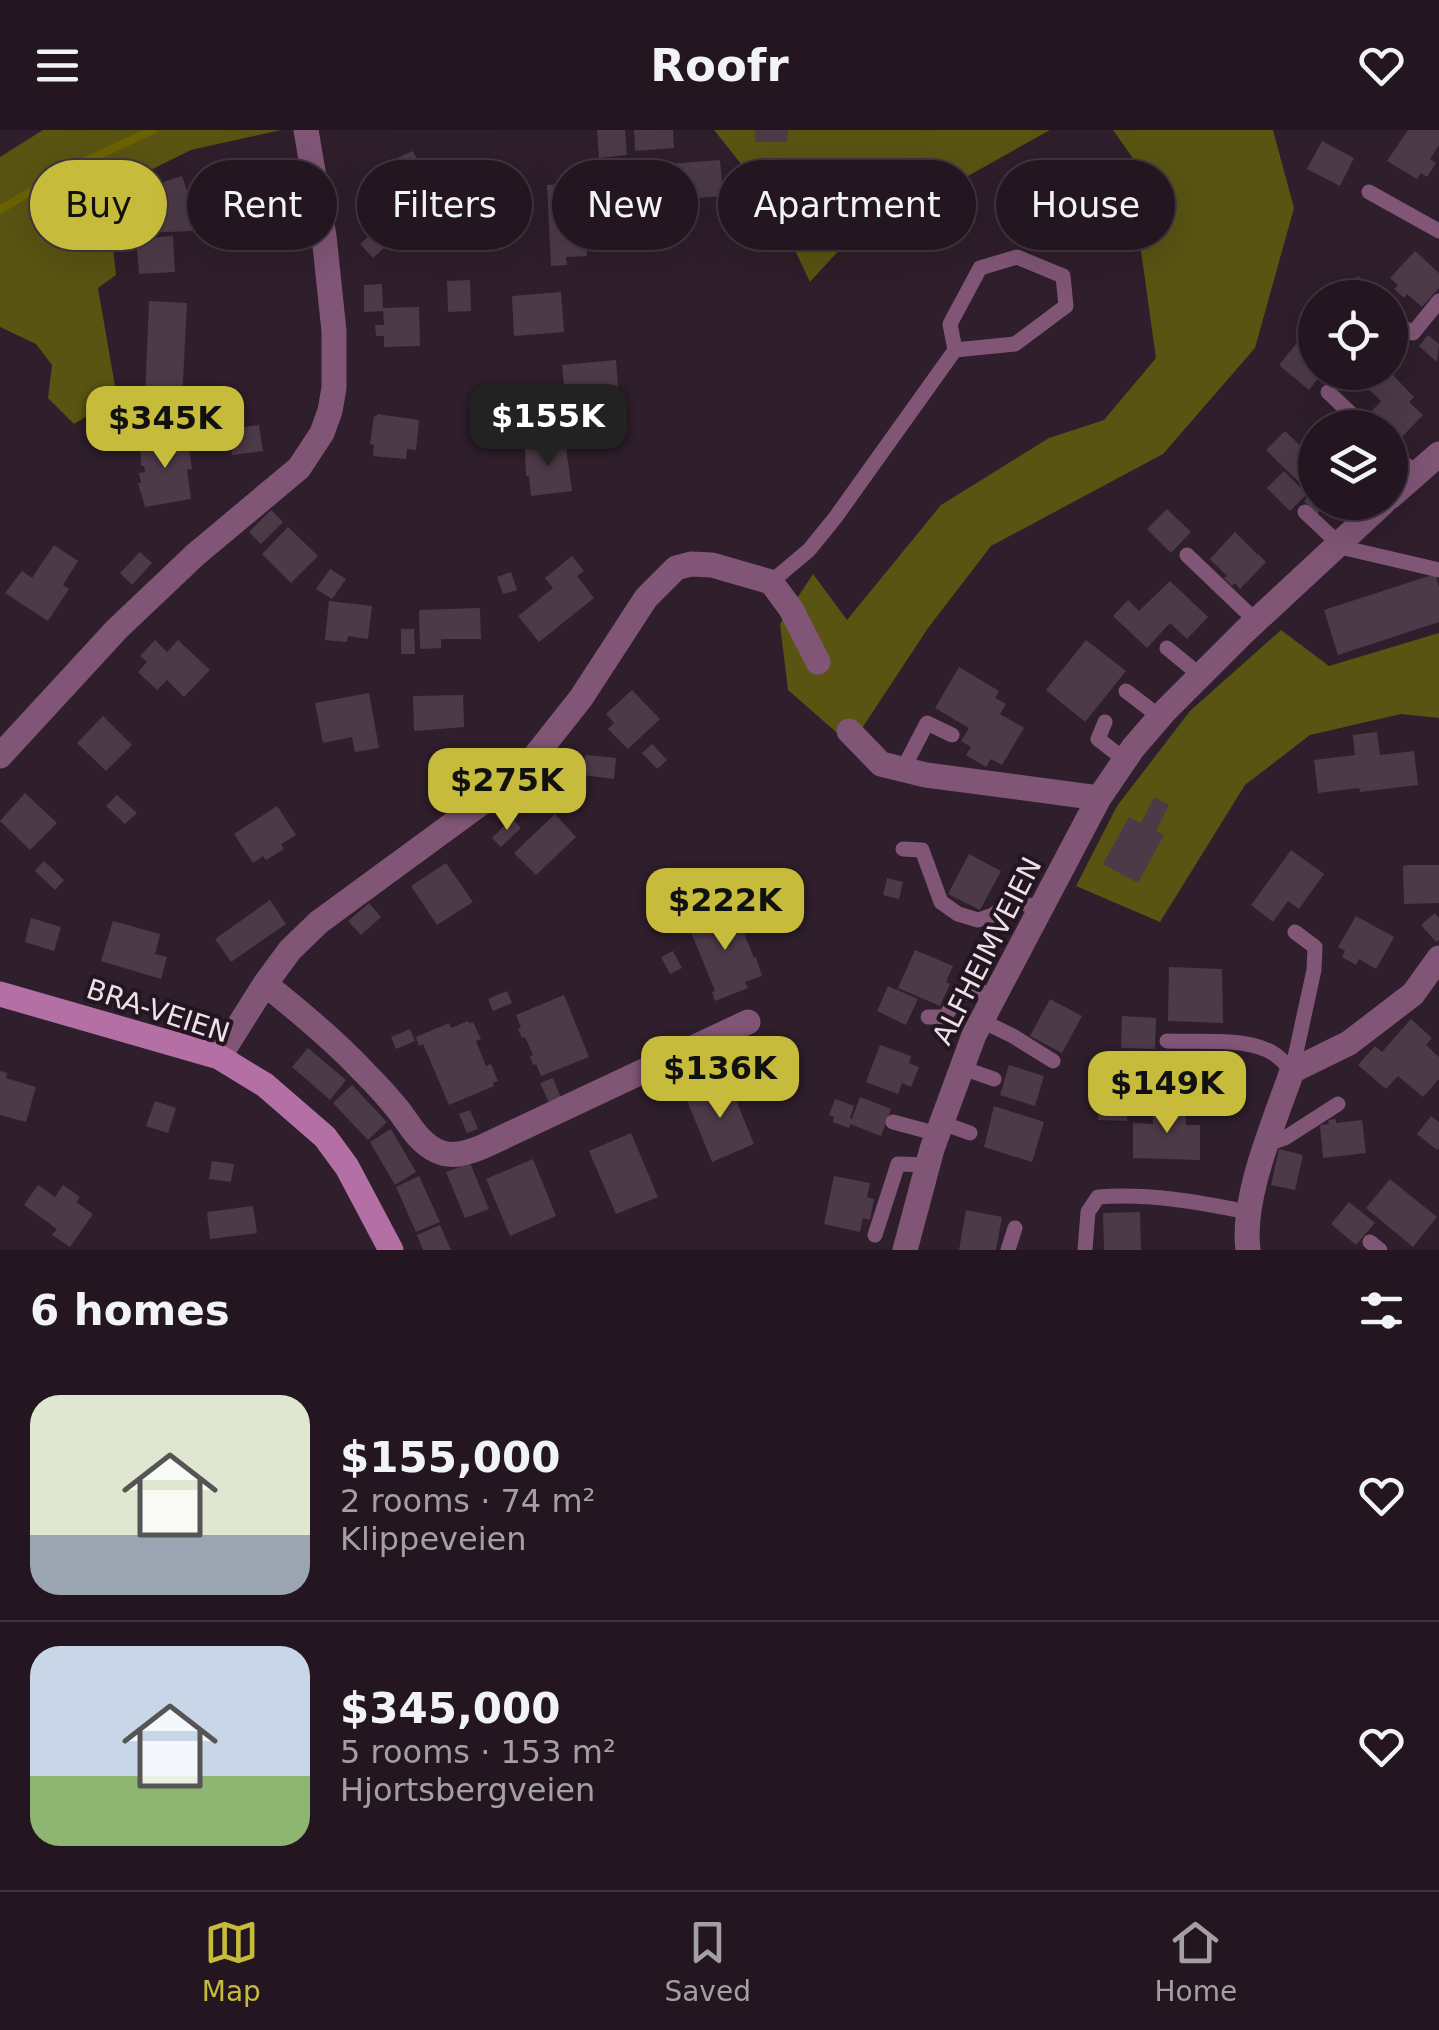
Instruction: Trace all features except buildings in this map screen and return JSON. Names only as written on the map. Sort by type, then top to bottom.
[{"type":"main road","name":"BRA-VEIEN","points":[[0,994],[219,1057],[265,1085],[326,1137],[391,1250]]},
{"type":"street","points":[[0,756],[117,629],[195,555],[299,468],[322,433],[334,388],[334,331],[324,236],[306,130]]},
{"type":"street","points":[[1408,481],[1439,454]]},
{"type":"street","name":"ALFHEIMVEIEN","points":[[904,1250],[940,1128],[982,1021],[1100,798],[1160,717],[1364,520]]},
{"type":"street","points":[[219,1057],[290,950],[320,922],[528,765],[581,698],[646,598],[676,568],[712,565],[771,582],[792,608],[818,662]]},
{"type":"street","points":[[848,730],[881,764],[903,770],[1100,798]]},
{"type":"street","points":[[1248,1250],[1248,1212],[1292,1071],[1349,1043],[1414,994],[1439,958]]},
{"type":"street","points":[[264,984],[363,1070],[417,1136],[435,1150],[449,1154],[482,1148],[748,1022]]},
{"type":"lane","points":[[1369,192],[1439,230]]},
{"type":"lane","points":[[771,582],[809,550],[835,518],[955,350],[950,324],[980,268],[1017,257],[1063,276],[1066,306],[1014,344],[955,350]]},
{"type":"lane","points":[[1408,330],[1414,333],[1439,301]]},
{"type":"lane","points":[[1328,392],[1347,410]]},
{"type":"lane","points":[[1408,467],[1416,474]]},
{"type":"lane","points":[[1313,520],[1337,544],[1439,570]]},
{"type":"lane","points":[[1186,555],[1256,621]]},
{"type":"lane","points":[[1168,648],[1201,676]]},
{"type":"lane","points":[[1126,690],[1160,717]]},
{"type":"lane","points":[[903,770],[927,722],[952,735]]},
{"type":"lane","points":[[1105,722],[1098,740],[1125,760]]},
{"type":"lane","points":[[542,748],[566,762],[578,764]]},
{"type":"lane","points":[[904,849],[922,850],[942,902],[958,914],[978,920],[994,915],[1014,900],[1041,909]]},
{"type":"lane","points":[[1292,1071],[1314,970],[1315,946],[1295,932]]},
{"type":"lane","points":[[928,1017],[944,1016],[958,997],[973,988],[994,998]]},
{"type":"lane","points":[[982,1021],[1052,1062]]},
{"type":"lane","points":[[1167,1041],[1266,1049],[1292,1071]]},
{"type":"lane","points":[[962,1068],[994,1079]]},
{"type":"lane","points":[[1267,1144],[1284,1138],[1338,1104]]},
{"type":"lane","points":[[893,1122],[970,1133]]},
{"type":"lane","points":[[875,1235],[898,1164],[928,1165]]},
{"type":"lane","points":[[1085,1250],[1088,1212],[1098,1197],[1127,1195],[1192,1201],[1248,1212]]},
{"type":"lane","points":[[1008,1250],[1015,1228]]},
{"type":"shaded area","points":[[43,130],[281,130],[191,150],[167,162],[30,160],[30,250],[113,250],[116,275],[98,288],[117,398],[74,424],[48,398],[52,365],[36,344],[0,327],[0,157]]},
{"type":"shaded area","points":[[714,130],[1050,130],[976,171],[976,160],[738,160]]},
{"type":"shaded area","points":[[1113,130],[1273,130],[1294,208],[1255,348],[1163,454],[991,546],[928,628],[851,745],[788,690],[780,624],[813,574],[847,620],[941,505],[1049,438],[1104,420],[1156,358],[1141,250],[1175,250],[1175,160],[1132,157]]},
{"type":"shaded area","points":[[795,250],[839,250],[810,282]]},
{"type":"shaded area","points":[[1281,630],[1329,666],[1439,633],[1439,718],[1401,714],[1310,735],[1245,785],[1160,922],[1076,886],[1117,806],[1190,711]]},
{"type":"waterway","points":[[0,210],[64,171],[153,130]]}]
